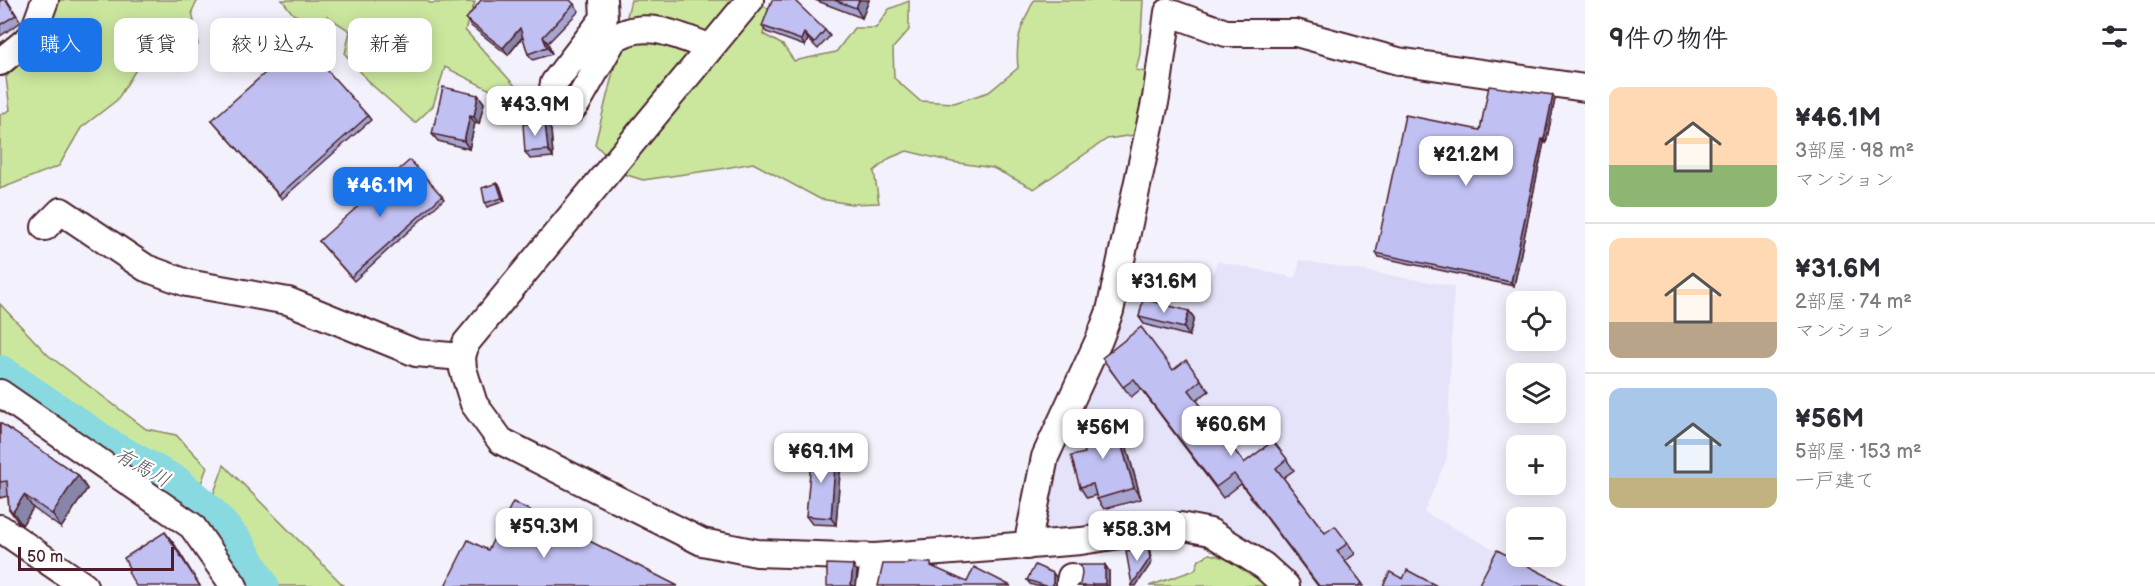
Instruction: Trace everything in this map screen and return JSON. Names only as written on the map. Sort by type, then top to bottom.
[{"type":"street","points":[[0,62],[32,36],[45,0]]},
{"type":"street","points":[[603,0],[604,18],[554,83],[552,90],[554,98],[565,111],[571,110],[577,103],[613,40],[621,34],[633,29],[659,30],[709,47]]},
{"type":"street","points":[[750,0],[466,343],[462,357],[463,369],[474,404],[501,441],[702,542],[757,553],[875,557],[1081,541],[1180,526],[1210,532],[1264,566],[1286,586]]},
{"type":"street","points":[[1027,546],[1044,457],[1099,340],[1110,311],[1156,98],[1168,12],[1226,33],[1296,33],[1398,61],[1585,88]]},
{"type":"street","points":[[45,226],[60,211],[146,268],[187,283],[288,301],[416,353],[462,357]]},
{"type":"street","points":[[0,393],[192,526],[234,586]]},
{"type":"street","points":[[0,528],[57,579],[84,586]]},
{"type":"street","points":[[870,586],[875,557]]},
{"type":"shaded area","points":[[1300,260],[1454,286],[1447,458],[1424,512],[1506,555],[1506,567],[1528,567],[1564,586],[1301,586],[1284,568],[1256,546],[1226,529],[1054,532],[1039,520],[1048,472],[1110,331],[1121,321],[1133,267],[1209,286],[1217,261],[1296,278]]},
{"type":"green space","points":[[59,0],[198,0],[192,11],[193,18],[114,18],[114,72],[134,72],[117,100],[81,128],[59,166],[0,189],[0,115],[10,110],[6,77],[18,65],[18,72],[102,72],[102,18],[47,18]]},
{"type":"green space","points":[[282,0],[475,2],[465,30],[542,116],[445,67],[433,106],[415,123],[361,72],[432,72],[432,18],[348,18],[348,30],[336,22],[336,18],[327,16],[301,18],[293,14]]},
{"type":"green space","points":[[631,0],[752,0],[769,9],[763,34],[783,45],[794,61],[836,52],[854,28],[876,28],[889,9],[909,1],[909,30],[893,48],[894,78],[920,101],[954,103],[989,92],[1018,68],[1017,49],[1020,33],[1034,0],[1143,0],[1140,54],[1136,70],[1150,73],[1143,117],[1134,135],[1107,139],[1034,189],[993,168],[952,162],[907,151],[890,158],[874,171],[879,203],[851,204],[820,199],[753,163],[643,180],[624,174],[595,144]]},
{"type":"green space","points":[[348,40],[348,57],[345,54]]},
{"type":"green space","points":[[0,304],[48,355],[146,429],[176,435],[207,467],[198,492],[0,361]]},
{"type":"green space","points":[[224,465],[344,586],[275,586],[212,498]]},
{"type":"green space","points":[[1209,554],[1241,566],[1269,586],[1149,586],[1195,570],[1199,560]]},
{"type":"building","points":[[0,0],[6,0],[16,15],[0,25]]},
{"type":"building","points":[[481,0],[570,0],[574,4],[543,37],[547,47],[528,54],[520,28],[503,48],[466,19]]},
{"type":"building","points":[[772,0],[794,0],[825,30],[814,43],[804,33],[801,40],[762,26]]},
{"type":"building","points":[[834,0],[859,0],[856,8]]},
{"type":"building","points":[[266,72],[329,72],[368,116],[279,195],[212,120]]},
{"type":"building","points":[[1489,86],[1553,95],[1511,282],[1376,253],[1405,115],[1480,130]]},
{"type":"building","points":[[443,87],[478,95],[474,117],[470,116],[464,141],[432,134]]},
{"type":"building","points":[[545,123],[548,150],[525,152],[523,124]]},
{"type":"building","points":[[410,160],[442,196],[351,277],[319,241]]},
{"type":"building","points":[[497,183],[502,198],[485,203],[482,188]]},
{"type":"building","points":[[1143,299],[1189,311],[1184,328],[1139,317]]},
{"type":"building","points":[[1141,327],[1173,370],[1186,360],[1201,380],[1189,390],[1244,463],[1273,441],[1287,459],[1276,468],[1325,533],[1335,526],[1348,543],[1337,551],[1362,583],[1358,586],[1319,586],[1234,474],[1216,487],[1134,379],[1123,387],[1102,358]]},
{"type":"building","points":[[1114,419],[1134,488],[1097,499],[1093,484],[1080,487],[1071,456],[1085,453],[1078,429]]},
{"type":"building","points":[[0,423],[78,475],[52,514],[24,495],[13,512],[9,509],[7,481],[0,482]]},
{"type":"building","points":[[812,450],[836,452],[831,518],[806,516]]},
{"type":"building","points":[[513,502],[678,586],[445,586],[468,540],[488,550]]},
{"type":"building","points":[[165,532],[200,586],[136,586],[128,572],[130,570],[124,558]]},
{"type":"building","points":[[1148,547],[1150,558],[1132,585],[1126,551]]},
{"type":"building","points":[[1497,550],[1506,555],[1506,567],[1530,567],[1567,586],[1478,586]]},
{"type":"building","points":[[908,562],[931,563],[931,566],[967,582],[974,567],[1011,586],[878,586],[883,564],[908,564]]},
{"type":"building","points":[[827,564],[853,565],[851,584],[853,586],[827,586]]},
{"type":"building","points":[[1035,565],[1053,573],[1053,586],[1027,580]]},
{"type":"building","points":[[1081,565],[1105,565],[1105,584],[1078,586],[1082,574]]},
{"type":"building","points":[[1407,570],[1437,586],[1383,586],[1390,572],[1403,579]]},
{"type":"waterway","name":"有馬川","points":[[0,374],[112,450],[176,485],[208,513],[236,545],[260,586]]}]
